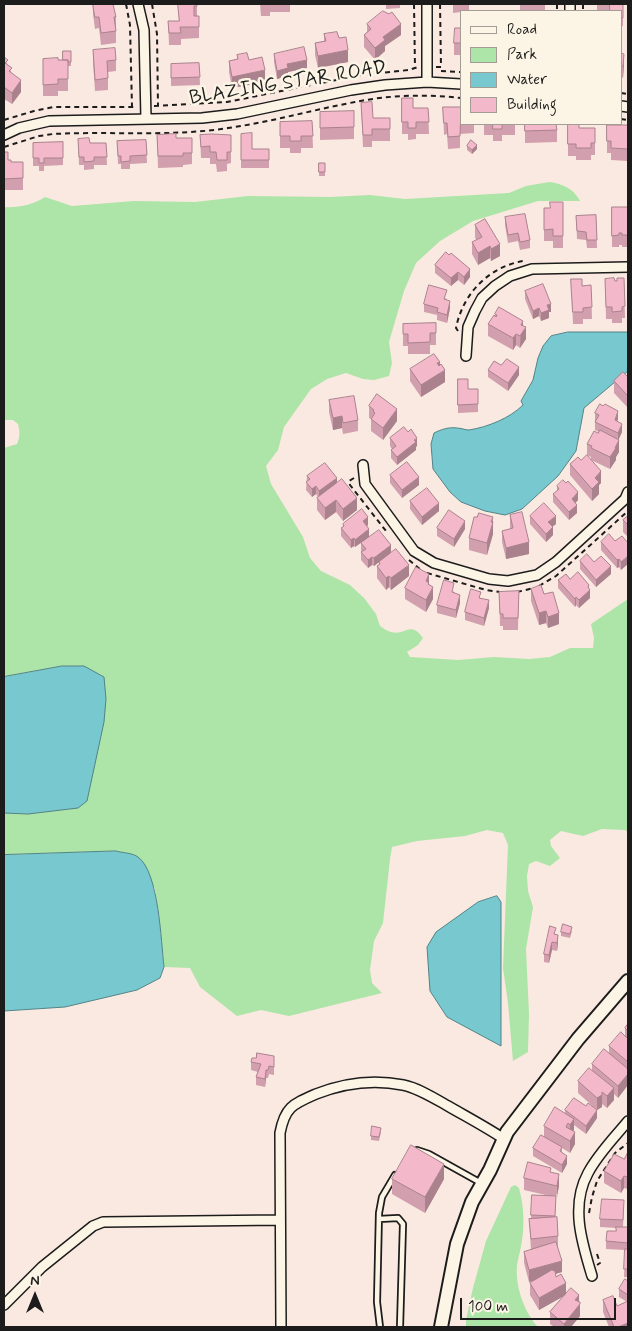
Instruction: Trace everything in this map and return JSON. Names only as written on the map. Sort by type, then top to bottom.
[{"type":"main road","points":[[441,1327],[456,1244],[472,1202],[507,1132],[578,1039],[628,981]]},
{"type":"street","points":[[138,4],[144,30],[146,119]]},
{"type":"street","points":[[427,4],[427,82]]},
{"type":"street","name":"BLAZING STAR ROAD","points":[[4,134],[19,128],[50,121],[202,118],[237,114],[351,90],[385,85],[427,82],[460,84]]},
{"type":"street","points":[[466,356],[468,327],[482,298],[510,276],[532,269],[628,268]]},
{"type":"street","points":[[363,465],[365,484],[414,551],[434,563],[489,579],[508,581],[537,575],[556,562],[625,499],[628,492]]},
{"type":"street","points":[[281,1327],[280,1133],[283,1120],[289,1108],[306,1098],[332,1088],[357,1082],[404,1085],[425,1093],[504,1138]]},
{"type":"street","points":[[591,1272],[584,1252],[578,1224],[579,1202],[587,1175],[599,1156],[628,1121]]},
{"type":"street","points":[[620,1131],[628,1136]]},
{"type":"street","points":[[4,1305],[42,1267],[93,1226],[103,1222],[280,1220]]},
{"type":"lane","points":[[410,1153],[419,1150],[482,1183]]},
{"type":"lane","points":[[380,1327],[377,1302],[379,1219],[382,1197],[397,1171]]},
{"type":"lane","points":[[379,1219],[398,1218],[403,1224],[400,1327]]},
{"type":"path","points":[[126,4],[130,25],[132,106]]},
{"type":"path","points":[[152,4],[157,34],[158,106]]},
{"type":"path","points":[[414,4],[415,68]]},
{"type":"path","points":[[440,4],[440,71],[460,72]]},
{"type":"path","points":[[4,120],[53,107],[158,106],[227,102],[361,75],[427,66],[441,67]]},
{"type":"path","points":[[364,476],[352,478],[349,481],[350,484],[390,535]]},
{"type":"path","points":[[517,592],[539,586],[556,576],[628,511]]},
{"type":"path","points":[[408,559],[428,573],[486,590],[502,592]]},
{"type":"path","points":[[589,1214],[597,1181],[615,1153],[628,1143]]},
{"type":"path","points":[[591,1272],[600,1263],[594,1248]]},
{"type":"green space","points":[[549,182],[567,187],[580,201],[538,201],[473,221],[440,241],[416,263],[404,291],[389,342],[392,363],[389,376],[374,380],[363,379],[346,373],[327,379],[311,389],[284,427],[278,450],[266,466],[271,484],[303,537],[310,558],[321,571],[350,585],[364,598],[376,614],[380,626],[384,629],[396,633],[411,629],[419,633],[423,638],[418,645],[407,652],[410,657],[458,660],[494,657],[529,659],[550,657],[570,648],[593,648],[594,638],[591,624],[628,599],[628,832],[625,830],[602,829],[583,836],[561,831],[550,840],[551,846],[560,858],[550,866],[536,861],[529,864],[527,876],[528,891],[533,907],[526,949],[529,1014],[528,1052],[513,1061],[503,968],[508,845],[503,833],[487,830],[465,836],[417,841],[392,847],[383,923],[374,941],[370,970],[372,983],[382,993],[289,1016],[261,1010],[237,1016],[200,987],[190,968],[164,967],[155,888],[116,851],[4,855],[4,813],[28,814],[62,666],[4,677],[4,448],[17,444],[19,430],[18,424],[13,420],[4,420],[4,207],[25,205],[45,197],[72,206],[134,201],[195,202],[248,196],[330,197],[370,195],[405,199],[509,193],[526,186]]},
{"type":"green space","points":[[515,1185],[519,1188],[523,1217],[517,1281],[525,1306],[538,1327],[466,1327],[473,1288],[486,1241],[511,1187]]},
{"type":"water","points":[[568,332],[628,332],[628,371],[584,408],[576,451],[558,476],[522,509],[505,515],[485,511],[461,502],[450,492],[433,469],[431,444],[434,433],[448,428],[469,430],[484,427],[518,410],[523,405],[521,401],[533,380],[543,346],[551,336]]},
{"type":"water","points":[[62,666],[84,666],[104,677],[106,699],[104,722],[87,801],[78,808],[28,814],[4,813],[4,677]]},
{"type":"water","points":[[116,851],[138,857],[145,865],[150,877],[158,908],[162,941],[164,967],[160,978],[137,990],[65,1007],[4,1011],[4,855]]},
{"type":"water","points":[[497,896],[501,902],[501,1046],[447,1017],[430,991],[427,947],[436,932],[478,902]]},
{"type":"building","points":[[93,4],[113,4],[116,17],[114,17],[116,31],[101,33],[99,17],[95,17]]},
{"type":"building","points":[[178,4],[197,4],[197,6],[194,6],[194,16],[199,16],[199,27],[180,27],[181,33],[169,33],[168,21],[179,21]]},
{"type":"building","points":[[610,4],[623,4],[623,18],[622,10],[610,10]]},
{"type":"building","points":[[383,11],[389,14],[392,12],[401,24],[383,37],[385,40],[375,48],[364,35],[371,29],[367,24]]},
{"type":"building","points":[[455,28],[460,28],[460,43],[454,43]]},
{"type":"building","points":[[337,32],[339,38],[346,37],[348,50],[318,56],[315,43],[326,41],[324,34]]},
{"type":"building","points":[[304,47],[307,60],[287,64],[288,68],[277,71],[274,54]]},
{"type":"building","points":[[115,48],[116,60],[107,61],[108,78],[95,80],[93,50]]},
{"type":"building","points":[[63,51],[71,51],[71,62],[63,60]]},
{"type":"building","points":[[247,53],[249,60],[262,57],[265,70],[232,77],[229,61],[238,59],[237,55]]},
{"type":"building","points":[[622,53],[624,54],[622,66]]},
{"type":"building","points":[[4,57],[8,60],[5,63],[12,68],[9,71],[21,80],[12,93],[4,87]]},
{"type":"building","points":[[58,58],[58,60],[68,60],[68,79],[58,79],[58,84],[43,85],[43,59]]},
{"type":"building","points":[[199,63],[200,77],[171,78],[171,64]]},
{"type":"building","points":[[402,98],[413,98],[413,108],[428,108],[429,122],[416,122],[416,128],[408,128],[408,122],[402,122]]},
{"type":"building","points":[[372,102],[373,118],[390,118],[390,129],[372,129],[372,135],[363,135],[361,103]]},
{"type":"building","points":[[443,107],[460,107],[460,136],[448,137],[447,123],[444,123]]},
{"type":"building","points":[[354,111],[354,127],[320,128],[320,112]]},
{"type":"building","points":[[312,121],[313,136],[301,136],[301,141],[290,141],[290,136],[280,136],[280,122]]},
{"type":"building","points":[[493,125],[502,125],[502,129],[493,129]]},
{"type":"building","points":[[525,125],[556,125],[557,130],[525,131]]},
{"type":"building","points":[[568,125],[579,125],[579,128],[595,128],[595,143],[591,143],[591,148],[576,148],[576,144],[568,144]]},
{"type":"building","points":[[607,125],[628,125],[628,149],[611,148],[611,141],[607,141]]},
{"type":"building","points":[[252,133],[252,149],[269,149],[269,160],[241,160],[241,134]]},
{"type":"building","points":[[176,134],[176,138],[192,138],[192,153],[183,153],[183,156],[158,156],[157,135]]},
{"type":"building","points":[[200,135],[231,135],[231,152],[227,152],[227,160],[217,160],[216,152],[210,152],[210,146],[201,147]]},
{"type":"building","points":[[89,138],[90,143],[106,143],[107,157],[94,157],[94,161],[84,162],[84,157],[79,157],[78,139]]},
{"type":"building","points":[[146,140],[147,155],[130,156],[130,161],[121,162],[121,156],[118,156],[117,141]]},
{"type":"building","points":[[471,140],[477,145],[472,150],[467,146]]},
{"type":"building","points":[[63,142],[63,158],[44,158],[44,163],[39,163],[39,158],[33,158],[33,143]]},
{"type":"building","points":[[4,152],[8,152],[8,160],[11,160],[11,162],[23,162],[23,178],[4,179]]},
{"type":"building","points":[[319,163],[325,163],[325,172],[319,172]]},
{"type":"building","points":[[550,202],[563,202],[563,236],[553,236],[553,229],[544,230],[544,208],[550,208]]},
{"type":"building","points":[[612,207],[628,207],[628,235],[619,233],[619,235],[612,236]]},
{"type":"building","points":[[525,214],[530,240],[520,242],[518,233],[508,235],[505,217]]},
{"type":"building","points":[[596,215],[597,240],[587,240],[586,232],[577,231],[576,216]]},
{"type":"building","points":[[485,219],[500,244],[491,249],[490,246],[478,253],[472,242],[482,237],[475,225]]},
{"type":"building","points":[[446,252],[449,255],[451,253],[470,269],[464,277],[458,272],[451,278],[435,265]]},
{"type":"building","points":[[614,278],[617,281],[617,278],[624,278],[625,306],[622,307],[622,311],[612,312],[612,307],[606,307],[605,279]]},
{"type":"building","points":[[571,279],[582,279],[582,286],[591,285],[592,307],[583,308],[583,312],[573,312]]},
{"type":"building","points":[[543,284],[551,304],[547,305],[549,310],[541,313],[539,308],[533,311],[525,291]]},
{"type":"building","points":[[429,285],[447,290],[444,299],[450,301],[447,315],[437,312],[438,308],[424,304]]},
{"type":"building","points":[[499,307],[523,321],[521,325],[526,327],[520,336],[516,334],[513,338],[488,324],[494,315],[496,317],[497,315],[495,314]]},
{"type":"building","points":[[436,323],[436,333],[430,333],[430,342],[408,343],[408,334],[403,334],[403,324]]},
{"type":"building","points":[[434,354],[440,362],[437,363],[439,366],[441,364],[445,370],[421,385],[410,369]]},
{"type":"building","points":[[507,359],[519,367],[508,383],[488,370],[494,361],[501,365]]},
{"type":"building","points":[[623,372],[627,376],[628,374],[628,396],[614,381]]},
{"type":"building","points":[[458,379],[468,379],[468,389],[478,389],[478,404],[458,405]]},
{"type":"building","points":[[377,394],[397,409],[383,428],[371,419],[375,413],[369,406]]},
{"type":"building","points":[[354,396],[358,420],[343,423],[342,416],[333,418],[329,400]]},
{"type":"building","points":[[600,404],[603,406],[605,404],[618,411],[615,420],[622,424],[618,433],[595,422],[599,415],[595,413]]},
{"type":"building","points":[[404,427],[408,432],[411,429],[417,438],[414,440],[416,442],[397,457],[391,450],[396,446],[390,438]]},
{"type":"building","points":[[600,430],[619,440],[610,457],[591,448],[592,446],[587,444],[594,431],[598,433]]},
{"type":"building","points":[[587,455],[601,471],[595,478],[599,482],[592,489],[570,464],[578,457],[581,460]]},
{"type":"building","points":[[407,462],[419,477],[402,490],[390,475]]},
{"type":"building","points":[[325,463],[337,478],[319,491],[316,486],[312,489],[306,482],[310,479],[307,476]]},
{"type":"building","points":[[342,479],[357,498],[343,509],[336,500],[325,508],[317,498]]},
{"type":"building","points":[[563,480],[566,483],[568,481],[578,492],[572,499],[577,505],[569,512],[553,494],[559,489],[557,486]]},
{"type":"building","points":[[427,488],[439,503],[422,517],[410,501]]},
{"type":"building","points":[[544,503],[556,516],[548,522],[553,527],[546,534],[530,516]]},
{"type":"building","points":[[362,509],[368,517],[363,521],[369,529],[355,540],[354,538],[351,540],[341,528],[344,526],[343,524]]},
{"type":"building","points":[[449,510],[465,521],[454,539],[437,528]]},
{"type":"building","points":[[522,512],[529,542],[506,548],[502,531],[513,528],[510,515]]},
{"type":"building","points":[[479,513],[493,517],[487,543],[469,538],[474,517],[477,517]]},
{"type":"building","points":[[628,516],[628,525],[623,520]]},
{"type":"building","points":[[379,530],[391,545],[374,558],[372,557],[368,560],[361,552],[366,549],[361,543]]},
{"type":"building","points":[[609,534],[615,541],[622,536],[628,543],[628,556],[621,562],[601,542]]},
{"type":"building","points":[[396,549],[409,565],[391,578],[389,576],[386,578],[377,566],[380,564],[379,562]]},
{"type":"building","points":[[587,554],[594,562],[601,556],[611,566],[596,580],[580,561]]},
{"type":"building","points":[[416,567],[429,574],[426,581],[433,587],[426,600],[405,588]]},
{"type":"building","points":[[578,572],[589,585],[590,590],[579,600],[576,597],[575,599],[558,580],[566,574],[570,579]]},
{"type":"building","points":[[444,580],[454,583],[452,592],[460,595],[456,610],[437,605]]},
{"type":"building","points":[[541,585],[544,594],[553,592],[559,613],[548,617],[546,611],[539,613],[531,589]]},
{"type":"building","points":[[471,589],[481,592],[479,598],[489,600],[484,618],[465,612]]},
{"type":"building","points":[[519,591],[518,618],[503,618],[503,614],[500,614],[499,592]]},
{"type":"building","points":[[563,924],[572,927],[570,934],[561,932]]},
{"type":"building","points":[[550,926],[556,928],[554,934],[558,935],[557,943],[552,942],[549,955],[544,954]]},
{"type":"building","points":[[621,1032],[628,1039],[628,1062],[609,1046]]},
{"type":"building","points":[[604,1049],[628,1069],[628,1074],[618,1086],[592,1064]]},
{"type":"building","points":[[257,1053],[274,1056],[274,1067],[269,1066],[268,1070],[266,1070],[265,1079],[256,1077],[261,1064],[251,1062],[252,1058],[256,1058]]},
{"type":"building","points":[[589,1068],[614,1088],[607,1096],[602,1092],[602,1095],[597,1098],[578,1081]]},
{"type":"building","points":[[574,1098],[586,1106],[588,1103],[597,1110],[586,1126],[565,1110]]},
{"type":"building","points":[[555,1107],[574,1119],[566,1127],[575,1132],[570,1141],[544,1126]]},
{"type":"building","points":[[372,1126],[381,1128],[379,1137],[371,1136]]},
{"type":"building","points":[[541,1135],[562,1147],[560,1151],[567,1156],[562,1165],[533,1148]]},
{"type":"building","points":[[411,1145],[444,1164],[425,1197],[392,1179]]},
{"type":"building","points":[[628,1152],[627,1177],[624,1176],[621,1181],[604,1171],[614,1154],[624,1159]]},
{"type":"building","points":[[528,1162],[551,1168],[550,1172],[559,1174],[557,1186],[524,1178]]},
{"type":"building","points":[[532,1195],[556,1196],[555,1216],[531,1215]]},
{"type":"building","points":[[602,1199],[624,1200],[623,1220],[600,1219]]},
{"type":"building","points":[[557,1217],[558,1236],[531,1239],[529,1219]]},
{"type":"building","points":[[616,1227],[628,1227],[628,1243],[606,1241],[607,1231],[616,1231]]},
{"type":"building","points":[[556,1242],[562,1261],[529,1270],[524,1252]]},
{"type":"building","points":[[625,1249],[628,1249],[628,1269],[624,1269]]},
{"type":"building","points":[[552,1270],[555,1271],[556,1277],[561,1274],[566,1283],[539,1298],[530,1283]]},
{"type":"building","points":[[625,1279],[628,1281],[628,1295],[619,1289]]},
{"type":"building","points":[[571,1288],[579,1295],[575,1300],[580,1302],[580,1304],[564,1324],[550,1312]]},
{"type":"building","points":[[613,1296],[617,1306],[628,1301],[628,1323],[618,1327],[614,1327],[603,1300]]}]
